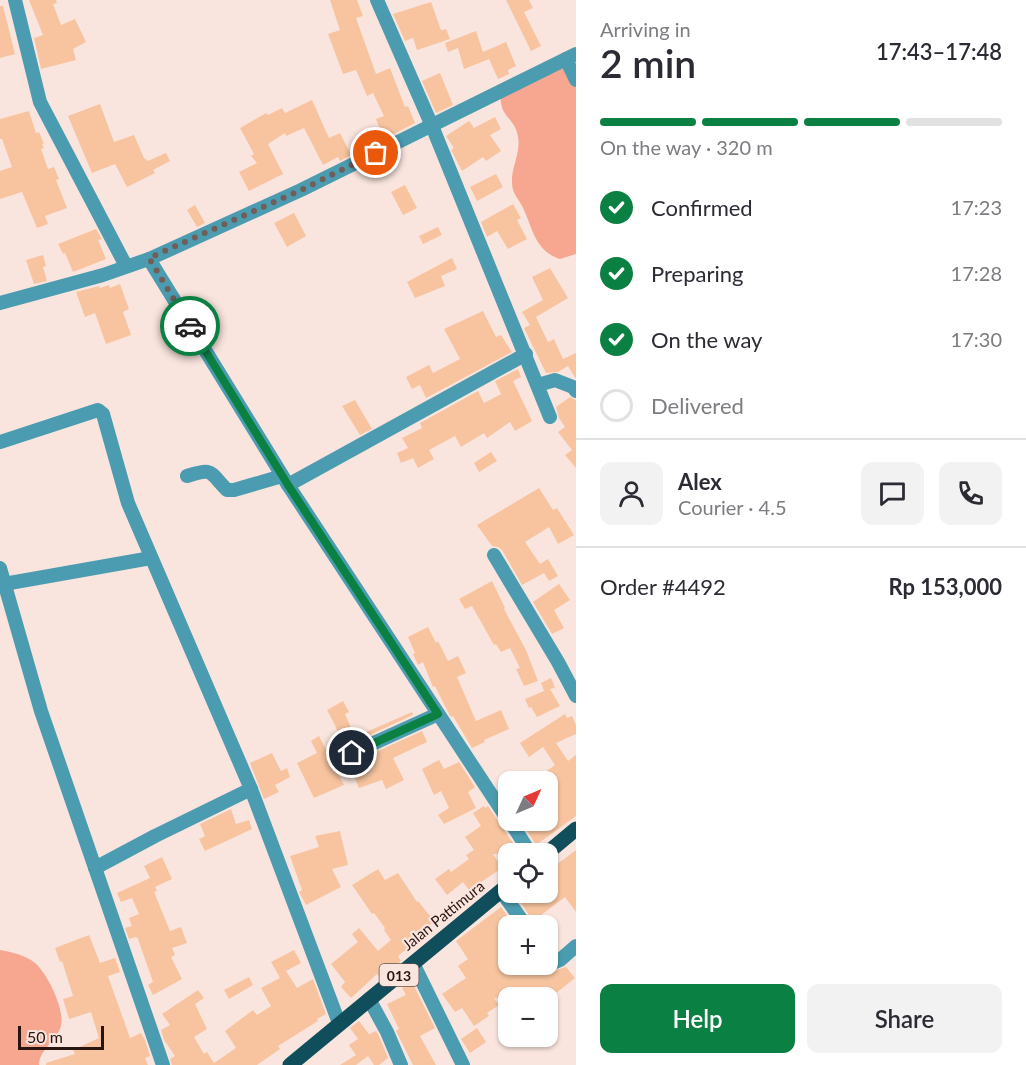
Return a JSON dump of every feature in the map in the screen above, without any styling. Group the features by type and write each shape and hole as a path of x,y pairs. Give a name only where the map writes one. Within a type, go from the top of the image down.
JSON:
{"main road":[{"path":"558,844 576,829"},
{"name":"Jalan Pattimura","path":"290,1065 498,894"}],"street":[{"path":"15,0 40,102 126,266"},
{"path":"377,0 432,126 550,417"},
{"path":"0,303 103,274 149,258 301,190 571,57 576,80"},
{"path":"149,258 285,481 498,804"},
{"path":"187,476 203,470 209,471 227,490 285,481 526,354"},
{"path":"538,385 555,380 573,387 576,391"},
{"path":"0,442 72,417 98,410 101,412 128,503 251,789 339,1023"},
{"path":"494,555 576,696"},
{"path":"4,591 152,558"},
{"path":"0,568 4,591 41,711 163,1065"},
{"path":"352,753 438,714"},
{"path":"95,868 251,789"},
{"path":"558,961 576,946"},
{"path":"413,963 464,1065"},
{"path":"369,999 401,1065"}],"shaded area":[{"path":"562,61 576,73 576,254 560,259 545,251 540,245 513,190 512,177 519,143 514,125 502,107 501,91"},
{"path":"0,950 23,956 35,963 50,983 58,1001 62,1019 61,1026 42,1054 39,1065 0,1065"}],"building":[{"path":"29,0 56,0 57,3 53,4 61,25 75,19 86,42 73,49 76,60 41,69 34,38 43,35"},
{"path":"330,0 357,0 363,16 356,18 376,74 390,68 405,107 408,106 415,123 384,139 376,119 384,116 373,93 367,96 356,70 343,74 328,34 340,30"},
{"path":"506,0 529,0 533,8 524,12 541,46 531,51"},
{"path":"431,2 441,30 446,29 450,39 417,50 413,38 405,41 393,14"},
{"path":"0,6 3,6 15,54 0,58"},
{"path":"476,31 483,52 506,42 516,66 508,70 509,74 498,79 489,59 464,69 458,48 448,52 445,43"},
{"path":"440,73 453,105 436,113 422,81"},
{"path":"312,100 329,138 340,133 351,155 340,161 338,157 323,165 304,128 286,136 285,133 268,144 283,174 249,191 239,172 257,163 251,156 254,154 240,128 266,113 268,115 282,108 285,113"},
{"path":"100,104 114,142 134,135 144,158 148,161 166,153 170,161 153,170 155,173 127,187 115,164 92,173 68,116"},
{"path":"29,111 36,133 39,132 44,144 42,144 44,148 41,149 48,169 54,167 59,179 56,180 67,208 45,216 48,224 37,228 22,192 0,199 0,171 12,167 2,139 0,139 0,119"},
{"path":"495,117 501,129 490,135 501,151 486,161 483,157 462,171 451,150 454,148 446,136 469,121 474,128"},
{"path":"496,174 503,187 477,201 470,187"},
{"path":"405,185 417,208 403,215 391,192"},
{"path":"513,204 521,218 517,220 527,239 508,249 497,231 487,237 481,222"},
{"path":"195,205 205,223 197,227 187,210"},
{"path":"294,213 306,236 287,247 274,223"},
{"path":"438,227 442,235 423,244 419,236"},
{"path":"96,229 102,239 98,240 106,259 73,272 65,253 63,254 58,244"},
{"path":"43,255 46,266 43,267 47,281 34,284 26,260"},
{"path":"452,258 457,269 441,276 445,286 415,298 407,282"},
{"path":"550,268 568,298 536,317 548,342 554,339 563,359 576,353 576,379 568,366 558,372 546,373 524,328 530,325 522,312 543,300 532,277"},
{"path":"120,284 129,309 123,312 131,335 106,344 95,313 85,317 76,292 99,286 100,288 109,285 110,288"},
{"path":"483,311 496,337 501,335 512,352 426,398 420,385 412,389 406,377 429,365 433,373 460,359 444,329"},
{"path":"518,369 521,377 513,381 532,421 515,431 510,422 487,438 484,433 461,447 455,436 429,450 434,459 418,468 413,458 401,463 397,453 408,448 402,438 422,428 420,423 478,391 484,403 501,394 495,381"},
{"path":"570,397 576,400 576,468 565,455 572,450 558,432 565,427 556,407"},
{"path":"355,400 372,429 360,435 342,406"},
{"path":"491,452 497,461 479,472 474,463"},
{"path":"539,488 553,510 557,508 574,535 558,544 549,527 525,542 540,564 548,559 558,576 549,581 544,573 522,585 502,550 492,546 477,525"},
{"path":"492,581 526,650 538,681 524,686 516,669 520,668 510,648 501,652 496,644 494,645 472,606 465,609 459,599"},
{"path":"559,584 570,600 554,610 564,628 552,634 533,602"},
{"path":"428,627 448,661 458,656 466,673 457,677 476,721 501,710 509,729 472,748 453,716 449,714 435,686 433,687 423,662 418,665 413,654 415,653 408,637"},
{"path":"551,678 555,688 550,689 560,706 537,717 525,699 544,691 541,683"},
{"path":"343,701 349,712 345,714 355,737 412,712 413,715 348,745 344,750 327,710"},
{"path":"565,714 567,718 572,716 576,725 576,734 556,743 568,761 576,755 576,816 558,829 558,771 547,771 555,765 543,747 529,757 520,743"},
{"path":"422,731 427,742 393,758 404,780 386,789 382,780 359,788 348,761 356,761"},
{"path":"319,736 344,785 314,798 297,763 317,753 311,741"},
{"path":"272,753 281,771 287,768 290,777 275,785 279,792 264,799 250,763"},
{"path":"439,760 444,769 459,762 475,787 468,792 476,808 444,824 438,815 449,808 441,791 434,795 422,769"},
{"path":"488,806 498,821 498,831 505,831 513,843 498,843 498,854 493,854 498,862 498,871 469,890 463,882 447,895 435,879 449,869 451,872 469,859 466,855 474,850 465,837 481,826 473,813"},
{"path":"231,809 236,824 249,820 252,829 205,851 199,839 205,836 200,824"},
{"path":"340,831 348,865 332,869 341,887 306,905 299,892 302,890 290,856 319,847 315,836"},
{"path":"527,831 555,831 539,843 535,843"},
{"path":"576,850 576,912 565,897 558,902 558,864"},
{"path":"162,857 172,879 155,887 157,891 154,892 170,931 181,927 187,943 172,948 175,955 171,957 182,979 153,995 148,985 153,982 138,939 136,937 129,939 125,928 132,926 129,918 139,914 132,898 121,902 117,893 150,878 144,866"},
{"path":"378,869 385,880 398,873 417,902 434,921 424,930 426,933 398,956 401,961 380,978 377,974 351,998 341,987 345,982 331,964 358,942 352,934 359,928 378,951 391,940 385,928 352,885"},
{"path":"521,903 557,903 541,915 529,915"},
{"path":"501,907 507,915 498,915 498,975 558,975 558,970 566,967 575,978 558,992 558,987 498,987 498,998 494,998 498,1006 487,1013 489,1016 474,1026 462,1008 455,1012 442,994 466,978 458,966 468,959 456,941"},
{"path":"89,935 100,963 115,958 120,972 108,976 130,1038 141,1033 145,1040 150,1056 145,1058 148,1065 46,1065 46,1063 75,1054 73,1050 99,1038 91,1012 69,1019 63,999 73,996 62,961 60,962 55,948"},
{"path":"294,950 301,963 286,971 297,988 313,979 326,1014 278,1046 280,1049 257,1065 172,1065 170,1059 175,1056 164,1040 161,1030 170,1025 162,1014 198,990 204,998 195,1004 207,1029 194,1037 204,1054 207,1052 214,1063 236,1048 225,1031 253,1010 257,1015 271,1006 261,988 280,978 271,962"},
{"path":"249,977 253,985 229,999 224,990"},
{"path":"412,982 435,1028 420,1036 436,1065 413,1065 396,1031 399,1029 387,1004 406,995 402,988"},
{"path":"359,1021 369,1034 376,1031 379,1036 388,1058 379,1065 374,1065 368,1056 356,1065 340,1065 356,1055 349,1045 358,1039 350,1028"},
{"path":"477,1028 486,1042 470,1053 461,1039"}],"way so far":[{"path":"190,326 149,258 301,190 376,153"}],"route":[{"path":"190,326 288,485 438,714 352,753"}]}
